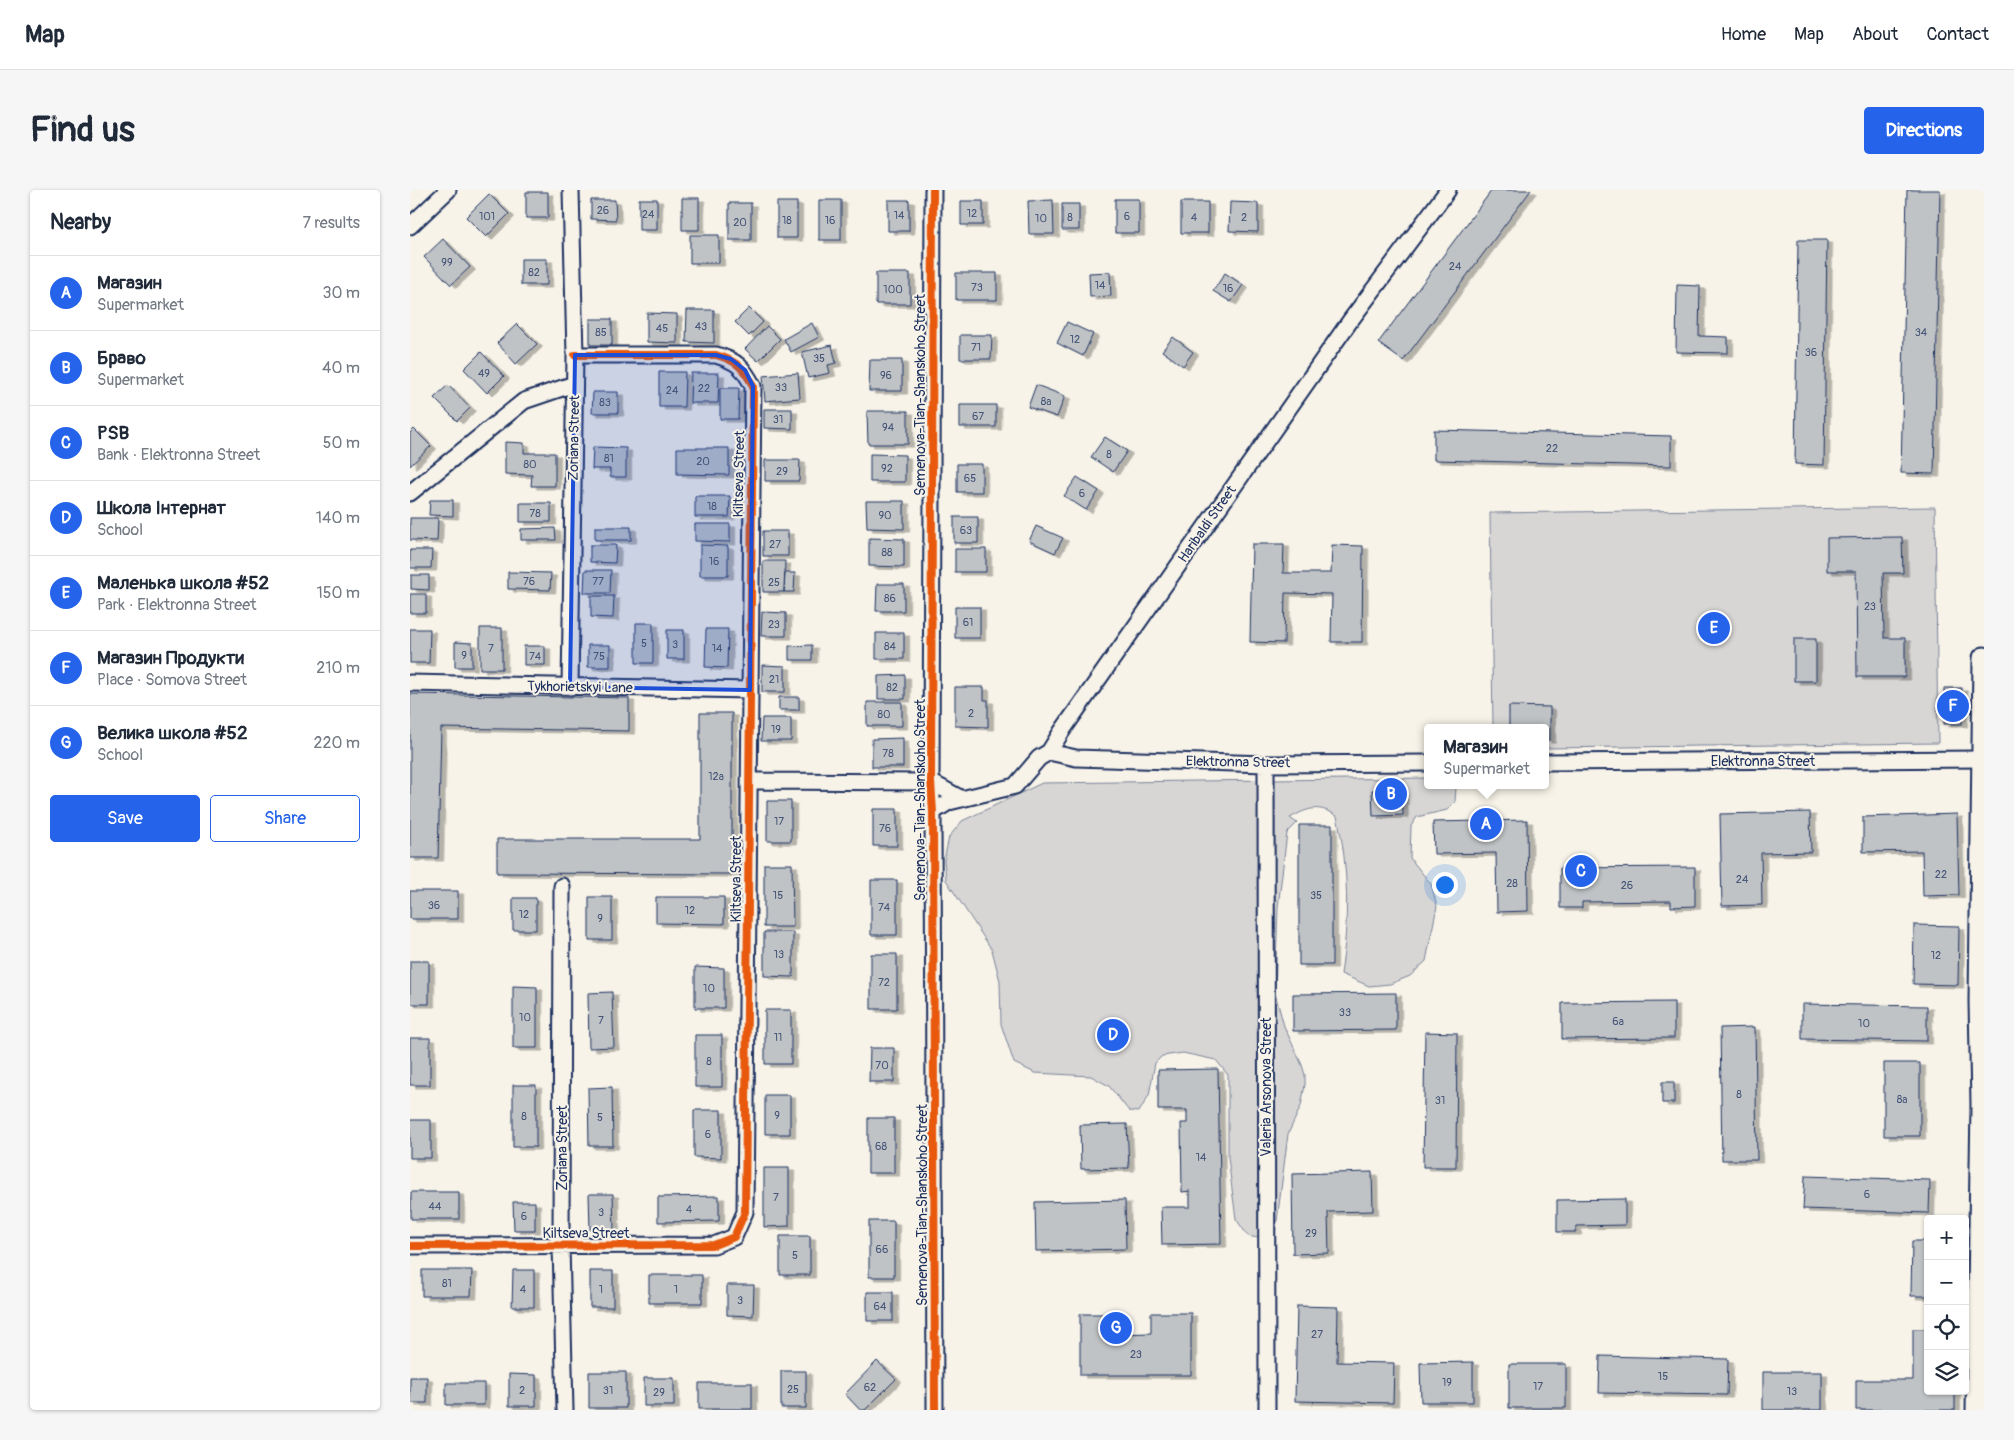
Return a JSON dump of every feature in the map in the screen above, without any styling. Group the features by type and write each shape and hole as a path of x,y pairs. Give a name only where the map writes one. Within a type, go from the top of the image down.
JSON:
{"main road":[{"path":"1976,1410 1983,1105 1980,1001 1984,658"}],"street":[{"path":"410,226 448,190"},
{"name":"Zoriana Street","path":"570,687 575,355 572,190"},
{"name":"Semenova-Tian-Shanskoho Street","path":"933,190 931,782 933,812 935,1410"},
{"name":"Haribaldi Street","path":"933,812 949,802 1015,786 1039,758 1049,752 1350,321 1448,190"},
{"name":"Kiltseva Street","path":"410,1246 714,1245 734,1237 745,1212 753,386 745,370 732,360 716,355 575,355"},
{"path":"410,494 524,401 574,384"},
{"name":"Tykhorietskyi Lane","path":"410,683 750,690"},
{"name":"Elektronna Street","path":"1049,752 1076,758 1266,764 1424,763"},
{"name":"Elektronna Street","path":"1549,762 1982,759"},
{"name":"Valeria Arsonova Street","path":"1266,764 1267,1410"},
{"path":"749,781 931,782 962,799"},
{"name":"Zoriana Street","path":"562,886 561,1245 565,1410"}],"highlighted area":[{"path":"575,355 716,355 731,359 745,370 753,386 750,690 570,687"}],"shaded area":[{"path":"1935,507 1938,743 1549,748 1549,724 1493,724 1490,513"},
{"path":"1424,778 1424,789 1456,789 1455,802 1447,810 1417,817 1411,826 1410,858 1431,884 1437,906 1426,961 1410,976 1390,984 1369,986 1341,974 1347,895 1344,855 1337,816 1324,810 1313,809 1290,818 1297,823 1287,833 1278,907 1275,993 1284,1026 1302,1065 1305,1085 1301,1106 1288,1134 1276,1229 1270,1235 1260,1238 1248,1236 1236,1219 1228,1157 1228,1075 1216,1060 1183,1053 1162,1056 1155,1063 1149,1095 1139,1112 1129,1111 1109,1086 1091,1076 1035,1073 1014,1063 1001,1024 1000,981 992,950 946,880 944,860 949,837 962,821 1042,783"}],"building":[{"path":"1492,190 1531,190 1403,361 1378,343"},
{"path":"1907,190 1940,190 1934,474 1901,473"},
{"path":"526,192 548,192 548,218 526,218"},
{"path":"489,194 509,214 486,237 466,217"},
{"path":"682,198 699,198 699,230 682,230"},
{"path":"639,199 657,199 657,230 639,230"},
{"path":"1115,199 1139,199 1139,233 1115,233"},
{"path":"591,200 615,200 616,220 591,219"},
{"path":"819,200 841,200 841,240 819,240"},
{"path":"888,200 909,200 909,231 888,231"},
{"path":"1053,200 1054,234 1029,234 1028,201"},
{"path":"961,201 983,201 983,225 961,225"},
{"path":"777,202 797,202 797,238 777,238"},
{"path":"1181,202 1208,202 1208,233 1181,233"},
{"path":"1230,202 1258,203 1258,232 1229,231"},
{"path":"729,203 751,203 751,240 729,240"},
{"path":"1062,204 1079,204 1079,230 1062,230"},
{"path":"690,235 719,235 719,263 690,263"},
{"path":"443,239 470,267 451,285 424,257"},
{"path":"1798,240 1827,240 1824,465 1795,464"},
{"path":"521,259 547,259 547,285 521,285"},
{"path":"1110,272 1111,296 1090,297 1089,273"},
{"path":"876,273 910,273 910,304 876,304"},
{"path":"956,273 997,273 997,300 956,300"},
{"path":"1225,273 1243,285 1231,302 1213,291"},
{"path":"1677,285 1700,286 1699,336 1728,337 1728,353 1676,352"},
{"path":"749,308 763,322 749,336 735,322"},
{"path":"687,310 714,310 714,343 686,342"},
{"path":"647,313 677,314 677,343 647,342"},
{"path":"590,319 612,319 612,345 590,345"},
{"path":"1067,322 1093,334 1083,356 1057,343"},
{"path":"812,323 819,337 791,352 784,339"},
{"path":"517,324 537,344 516,364 497,343"},
{"path":"767,326 780,339 758,361 745,349"},
{"path":"960,335 992,335 991,359 960,359"},
{"path":"1173,337 1193,352 1183,366 1162,351"},
{"path":"832,345 836,363 828,365 830,373 808,378 802,352"},
{"path":"481,352 504,376 487,393 464,369"},
{"path":"870,360 902,360 902,391 869,391"},
{"path":"659,372 685,372 684,407 659,407"},
{"path":"691,373 719,373 718,403 690,403"},
{"path":"798,373 800,398 765,401 763,376"},
{"path":"448,385 470,408 457,421 434,398"},
{"path":"1036,385 1065,396 1057,417 1028,407"},
{"path":"720,388 739,388 738,419 720,419"},
{"path":"593,392 618,392 618,413 592,413"},
{"path":"960,405 996,405 996,427 960,427"},
{"path":"764,409 792,409 792,429 764,428"},
{"path":"867,411 908,411 908,444 868,444"},
{"path":"414,429 431,446 410,466 410,433"},
{"path":"1434,430 1671,436 1671,466 1434,460"},
{"path":"1105,437 1127,451 1113,472 1091,457"},
{"path":"505,442 524,443 524,453 555,453 555,486 531,486 532,475 505,474"},
{"path":"593,447 626,448 626,477 610,477 610,469 592,469"},
{"path":"677,448 729,448 729,475 677,474"},
{"path":"870,454 905,455 905,482 870,482"},
{"path":"765,460 800,460 799,481 765,481"},
{"path":"957,464 982,464 982,492 957,492"},
{"path":"1077,477 1099,491 1086,510 1064,496"},
{"path":"695,496 730,496 729,517 695,517"},
{"path":"430,500 453,500 453,516 429,515"},
{"path":"866,501 904,501 904,529 867,528"},
{"path":"520,503 551,503 551,522 520,522"},
{"path":"954,517 978,517 978,543 954,543"},
{"path":"410,518 438,518 437,541 410,540"},
{"path":"695,524 730,524 730,542 695,541"},
{"path":"1036,526 1063,538 1055,553 1029,541"},
{"path":"595,527 631,527 631,540 595,540"},
{"path":"555,528 556,540 521,540 521,529"},
{"path":"763,531 788,531 788,556 763,556"},
{"path":"1902,537 1903,573 1883,573 1884,638 1905,638 1905,677 1857,677 1856,571 1827,571 1827,538"},
{"path":"869,538 904,539 904,567 869,566"},
{"path":"1252,544 1284,544 1283,573 1331,573 1332,545 1363,546 1362,642 1331,642 1332,594 1285,593 1284,643 1250,642"},
{"path":"590,545 616,545 615,563 590,562"},
{"path":"700,545 728,546 728,576 700,576"},
{"path":"955,549 986,549 986,572 955,572"},
{"path":"410,550 432,550 431,568 410,568"},
{"path":"763,561 785,561 784,592 763,592"},
{"path":"585,570 611,570 610,593 584,593"},
{"path":"508,572 551,573 550,590 508,589"},
{"path":"785,573 795,573 794,592 784,592"},
{"path":"411,575 429,575 429,590 411,589"},
{"path":"877,584 904,584 904,611 876,611"},
{"path":"410,594 426,594 426,613 410,613"},
{"path":"591,596 614,596 613,618 591,617"},
{"path":"955,607 980,607 980,638 955,638"},
{"path":"762,612 786,613 786,636 761,636"},
{"path":"636,623 653,623 653,663 636,663"},
{"path":"480,628 502,628 502,669 480,669"},
{"path":"410,629 430,629 429,663 410,663"},
{"path":"706,629 728,629 727,668 705,667"},
{"path":"667,630 684,630 684,659 667,659"},
{"path":"876,633 904,633 904,659 876,659"},
{"path":"1794,639 1816,639 1816,681 1794,681"},
{"path":"455,642 472,643 472,667 455,667"},
{"path":"588,645 610,645 610,667 588,667"},
{"path":"812,645 812,660 789,660 789,646"},
{"path":"524,646 545,646 545,665 524,665"},
{"path":"762,665 785,666 785,692 762,692"},
{"path":"905,675 905,699 878,699 878,676"},
{"path":"955,687 984,687 984,700 988,700 988,727 955,726"},
{"path":"1944,688 1962,688 1962,724 1944,724"},
{"path":"410,694 629,698 629,731 441,728 438,858 410,858"},
{"path":"779,697 799,697 799,710 779,710"},
{"path":"867,702 902,702 902,726 867,726"},
{"path":"1509,706 1550,707 1550,740 1549,724 1509,724"},
{"path":"700,713 732,713 732,874 497,873 497,839 700,839"},
{"path":"762,718 791,718 791,741 761,741"},
{"path":"903,738 903,767 872,767 872,739"},
{"path":"1402,789 1403,815 1373,816 1372,790"},
{"path":"767,801 791,801 791,841 767,841"},
{"path":"873,809 897,809 897,846 873,846"},
{"path":"1810,812 1811,852 1761,853 1762,905 1722,906 1720,814"},
{"path":"1957,814 1959,895 1923,896 1922,851 1863,852 1863,817"},
{"path":"1527,820 1528,911 1497,912 1496,853 1434,854 1433,822"},
{"path":"1299,825 1332,825 1332,965 1299,965"},
{"path":"764,864 792,864 793,927 764,927"},
{"path":"1695,867 1695,906 1671,907 1671,901 1582,902 1582,908 1560,908 1560,868"},
{"path":"871,880 897,880 897,935 871,935"},
{"path":"410,891 458,891 458,919 410,919"},
{"path":"589,897 612,897 612,940 589,940"},
{"path":"656,897 724,897 724,924 656,923"},
{"path":"513,898 536,898 536,930 513,930"},
{"path":"1914,925 1959,926 1958,985 1913,984"},
{"path":"764,932 793,932 793,977 764,976"},
{"path":"871,954 897,954 897,1009 871,1009"},
{"path":"410,961 429,961 429,1004 410,1004"},
{"path":"695,967 724,968 724,1008 695,1008"},
{"path":"513,986 537,987 537,1048 513,1048"},
{"path":"612,992 614,1047 589,1048 588,993"},
{"path":"1396,993 1396,1030 1293,1031 1293,994"},
{"path":"1674,1002 1674,1038 1562,1039 1562,1003"},
{"path":"1802,1004 1927,1006 1927,1041 1802,1039"},
{"path":"765,1010 791,1010 791,1064 765,1064"},
{"path":"1755,1027 1757,1160 1722,1160 1720,1028"},
{"path":"1425,1032 1457,1033 1456,1167 1423,1167"},
{"path":"695,1035 722,1035 722,1087 695,1087"},
{"path":"410,1038 430,1038 430,1085 410,1085"},
{"path":"870,1048 894,1048 894,1082 869,1082"},
{"path":"1884,1063 1920,1063 1920,1136 1884,1136"},
{"path":"1218,1069 1221,1244 1162,1245 1161,1207 1190,1207 1190,1191 1182,1192 1181,1123 1187,1123 1187,1110 1158,1110 1158,1070"},
{"path":"1662,1082 1674,1082 1674,1103 1662,1103"},
{"path":"513,1085 536,1085 536,1147 513,1147"},
{"path":"612,1087 613,1146 589,1146 588,1088"},
{"path":"765,1095 790,1095 790,1134 765,1134"},
{"path":"694,1110 721,1110 721,1158 694,1157"},
{"path":"868,1118 894,1118 894,1173 868,1173"},
{"path":"410,1120 431,1120 431,1158 410,1158"},
{"path":"1127,1124 1129,1168 1081,1169 1080,1125"},
{"path":"764,1168 789,1168 789,1226 764,1227"},
{"path":"1372,1172 1373,1211 1328,1212 1329,1253 1293,1254 1292,1174"},
{"path":"1805,1176 1930,1180 1929,1213 1803,1209"},
{"path":"411,1192 459,1192 459,1219 411,1219"},
{"path":"589,1194 613,1194 614,1230 590,1230"},
{"path":"719,1196 719,1221 658,1222 658,1197"},
{"path":"1625,1199 1625,1225 1576,1226 1576,1232 1557,1232 1557,1200"},
{"path":"1125,1200 1126,1249 1036,1251 1035,1202"},
{"path":"513,1202 535,1202 535,1230 514,1230"},
{"path":"869,1221 894,1221 894,1277 869,1277"},
{"path":"780,1236 810,1236 810,1275 780,1275"},
{"path":"1912,1241 1924,1241 1924,1296 1911,1296"},
{"path":"422,1270 472,1270 471,1296 422,1296"},
{"path":"513,1270 534,1270 534,1307 512,1307"},
{"path":"590,1271 613,1271 613,1307 590,1307"},
{"path":"649,1275 702,1275 702,1303 649,1303"},
{"path":"727,1285 754,1285 753,1316 727,1315"},
{"path":"867,1292 893,1292 893,1321 867,1321"},
{"path":"1297,1306 1338,1307 1337,1362 1394,1363 1393,1403 1295,1401"},
{"path":"1151,1313 1191,1313 1191,1375 1080,1375 1080,1314 1119,1314 1118,1334 1151,1333"},
{"path":"1913,1329 1924,1329 1924,1395 1955,1395 1955,1410 1856,1410 1856,1380 1913,1380"},
{"path":"1600,1356 1728,1359 1727,1395 1599,1393"},
{"path":"877,1361 896,1379 865,1410 860,1410 845,1394"},
{"path":"1473,1362 1473,1402 1421,1402 1420,1363"},
{"path":"1509,1364 1566,1364 1566,1408 1509,1408"},
{"path":"781,1371 806,1371 806,1408 781,1408"},
{"path":"589,1372 626,1372 626,1408 589,1408"},
{"path":"1763,1372 1822,1372 1822,1410 1763,1410"},
{"path":"509,1374 536,1375 536,1406 509,1406"},
{"path":"410,1377 427,1377 427,1403 410,1403"},
{"path":"644,1378 674,1378 674,1406 644,1406"},
{"path":"446,1383 484,1383 484,1405 446,1405"},
{"path":"699,1383 752,1383 752,1409 699,1409"}],"cycle path":[{"path":"933,190 931,782 933,812 935,1410"},
{"path":"410,1246 714,1245 734,1237 745,1212 753,386 739,366 716,355 575,355"}],"place":[{"name":"Маленька школа #52","path":"1714,628"},
{"name":"Магазин Продукти","path":"1953,706"},
{"name":"Браво","path":"1391,794"},
{"name":"Магазин","path":"1486,824"},
{"name":"PSB","path":"1581,871"},
{"name":"Школа Інтернат","path":"1113,1035"},
{"name":"Велика школа #52","path":"1116,1328"}]}
